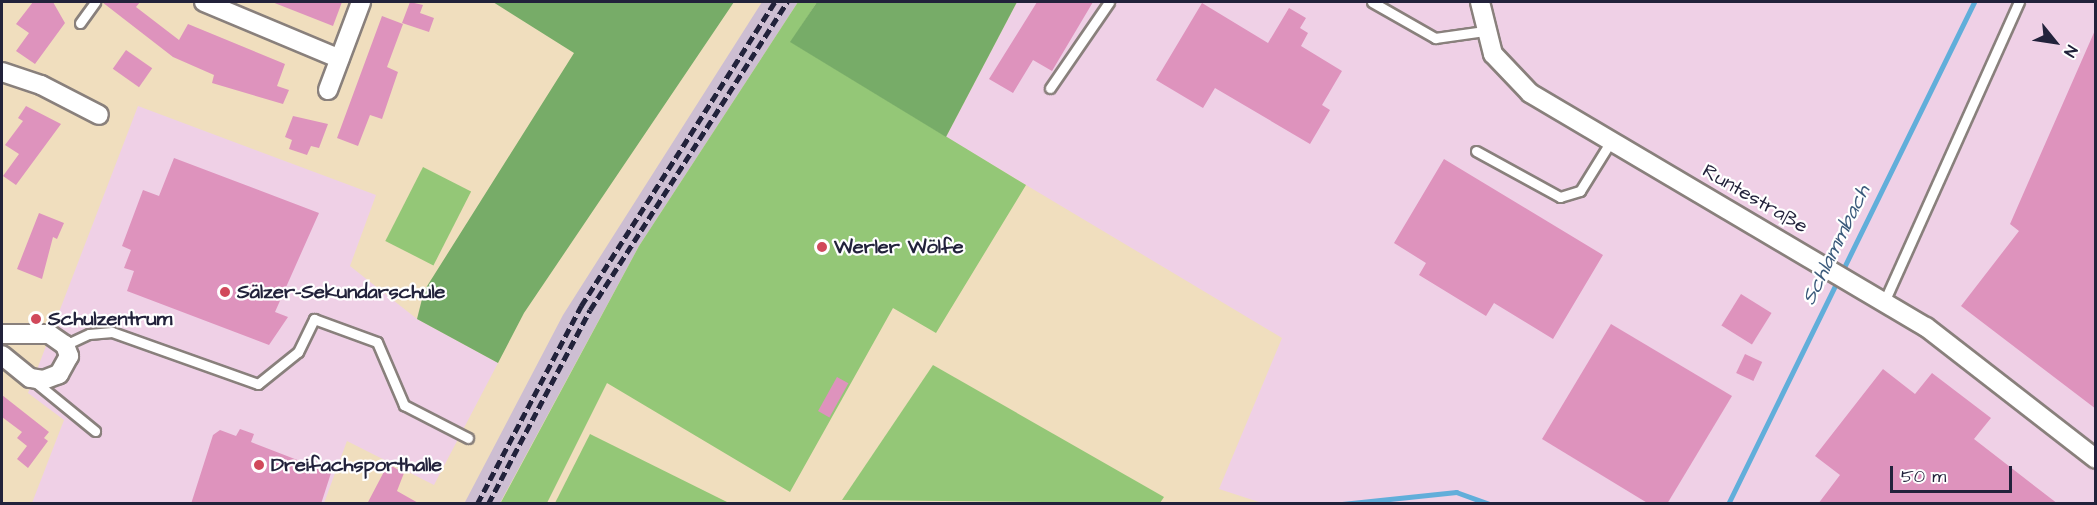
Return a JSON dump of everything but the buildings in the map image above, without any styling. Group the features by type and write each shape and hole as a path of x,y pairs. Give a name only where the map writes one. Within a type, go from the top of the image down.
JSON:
{"street":[{"path":"204,2 340,59"},
{"path":"328,90 361,2"},
{"name":"Runtestraße","path":"1480,2 1485,31 1493,54 1530,93 1926,327 2096,459"},
{"path":"2,72 41,85 99,115"},
{"path":"2,334 41,331 64,345 69,356 59,374 30,378 2,355"}],"lane":[{"path":"80,23 95,2"},
{"path":"1050,88 1109,2"},
{"path":"1372,2 1435,38 1485,31"},
{"path":"1884,302 2019,2"},
{"path":"1476,151 1560,197 1585,185 1611,141"},
{"path":"64,345 89,334 112,332 258,384 298,352 314,319 377,342 404,405 468,438"},
{"path":"30,378 95,431"}],"shaded area":[{"path":"762,2 798,2 639,246 500,503 464,504 563,315"},
{"path":"1017,2 2095,2 2095,503 1265,504 1219,489 1282,338 946,137"},
{"name":"Sälzer-Sekundarschule","path":"138,106 376,195 350,266 417,319 498,363 434,485 347,441 324,503 32,503 64,420 28,393"}],"green space":[{"path":"493,2 734,2 524,313 498,363 417,319 424,291 574,53"},
{"name":"Werler Wölfe","path":"798,2 817,2 791,42 1026,185 936,333 893,308 790,492 607,383 547,503 500,504 639,246"},
{"path":"817,2 1017,2 946,137 790,42"},
{"path":"423,167 471,192 433,265 385,241"},
{"path":"933,365 1164,497 1160,503 842,500"},
{"path":"590,434 729,503 555,503"}],"waterway":[{"name":"Schlammbach","path":"1728,504 1974,2"},
{"path":"1342,504 1456,492 1489,504"}],"railway":[{"path":"477,504 581,306 775,2"},
{"path":"488,504 590,310 787,2"}],"place":[{"name":"Werler Wölfe","path":"822,247"},
{"name":"Sälzer-Sekundarschule","path":"225,292"},
{"name":"Schulzentrum","path":"36,319"},
{"name":"Dreifachsporthalle","path":"259,465"}]}
